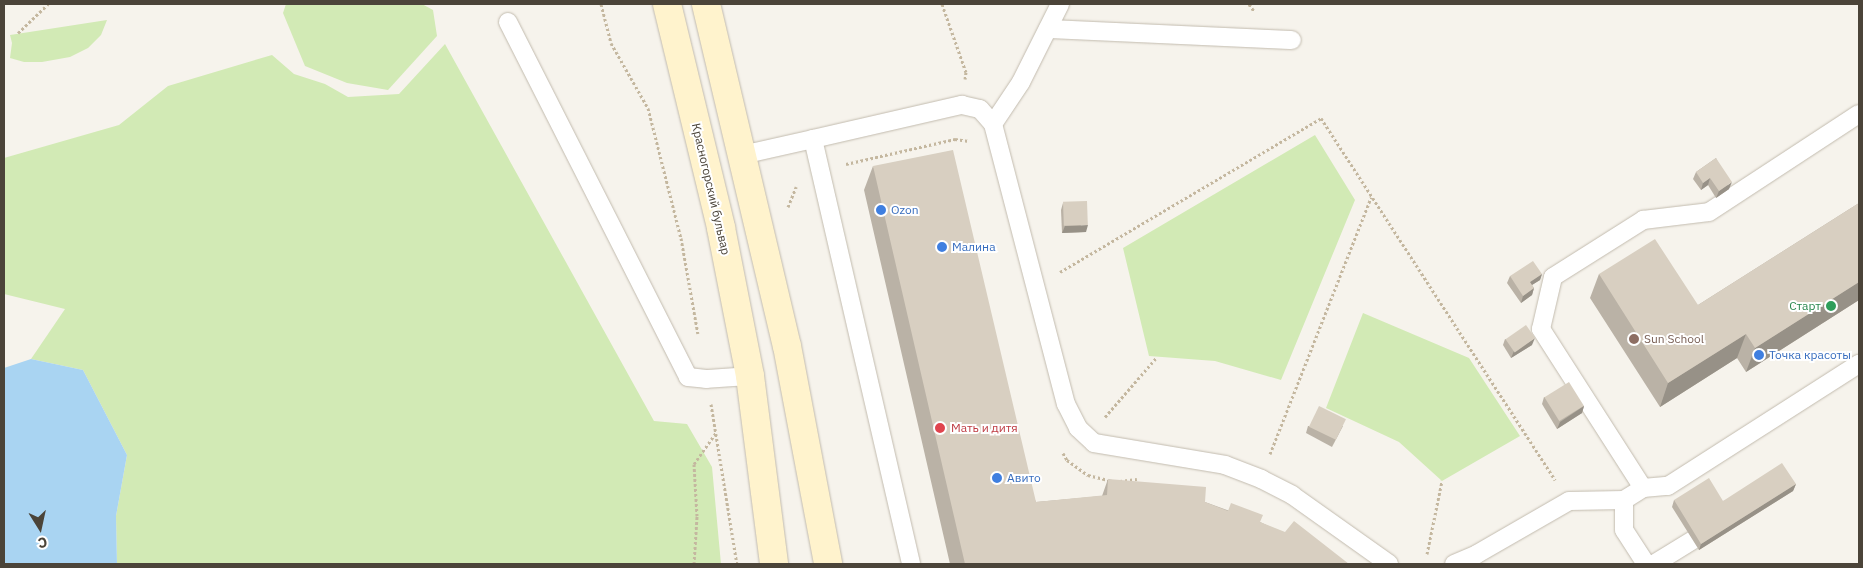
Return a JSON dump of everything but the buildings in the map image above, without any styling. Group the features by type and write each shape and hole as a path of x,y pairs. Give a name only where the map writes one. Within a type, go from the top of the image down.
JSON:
{"main road":[{"name":"Красногорский бульвар","path":"667,4 718,219 750,376 774,564"},
{"path":"706,4 787,346 828,564"}],"lane":[{"path":"993,124 1021,82 1060,4"},
{"path":"508,22 688,377 706,379 750,376"},
{"path":"1048,29 1292,40"},
{"path":"742,155 962,105 980,109 993,124 1066,404 1078,428 1094,443 1225,465 1261,479 1292,495 1390,564"},
{"path":"1643,488 1541,329 1553,277 1643,220 1709,212 1859,114"},
{"path":"813,139 912,564"},
{"path":"1454,564 1477,554 1569,501 1624,500 1643,488 1668,486 1859,364"},
{"path":"1624,500 1624,530 1646,564"},
{"path":"1654,564 1693,540"}],"path":[{"path":"18,33 48,4"},
{"path":"601,4 611,43 648,108 681,238 716,432 737,564"},
{"path":"942,4 966,72 962,105"},
{"path":"1035,286 1321,118 1569,501"},
{"path":"1261,479 1371,196"},
{"path":"1067,460 1157,357"},
{"path":"694,564 697,516 694,464 716,432"},
{"path":"1427,555 1442,481"}],"green space":[{"path":"286,4 422,4 433,10 437,36 388,90 347,83 305,66 283,13"},
{"path":"107,20 101,35 88,48 70,57 42,62 24,62 10,58 12,43 10,35"},
{"path":"445,44 654,421 687,424 712,467 721,564 117,564 116,516 127,455 83,370 31,359 65,309 4,294 4,158 119,125 168,86 272,55 294,74 325,84 348,97 399,94"},
{"path":"1315,135 1355,200 1281,380 1215,361 1149,356 1123,248"},
{"path":"1363,313 1469,358 1520,436 1442,481 1399,442 1326,408"}],"water":[{"path":"31,359 83,370 127,455 116,516 117,564 4,564 4,368"}],"place":[{"name":"Ozon","path":"881,210"},
{"name":"Малина","path":"942,247"},
{"name":"Старт","path":"1831,306"},
{"name":"Sun School","path":"1634,339"},
{"name":"Точка красоты","path":"1759,355"},
{"name":"Мать и дитя","path":"940,428"},
{"name":"Авито","path":"997,478"}]}
